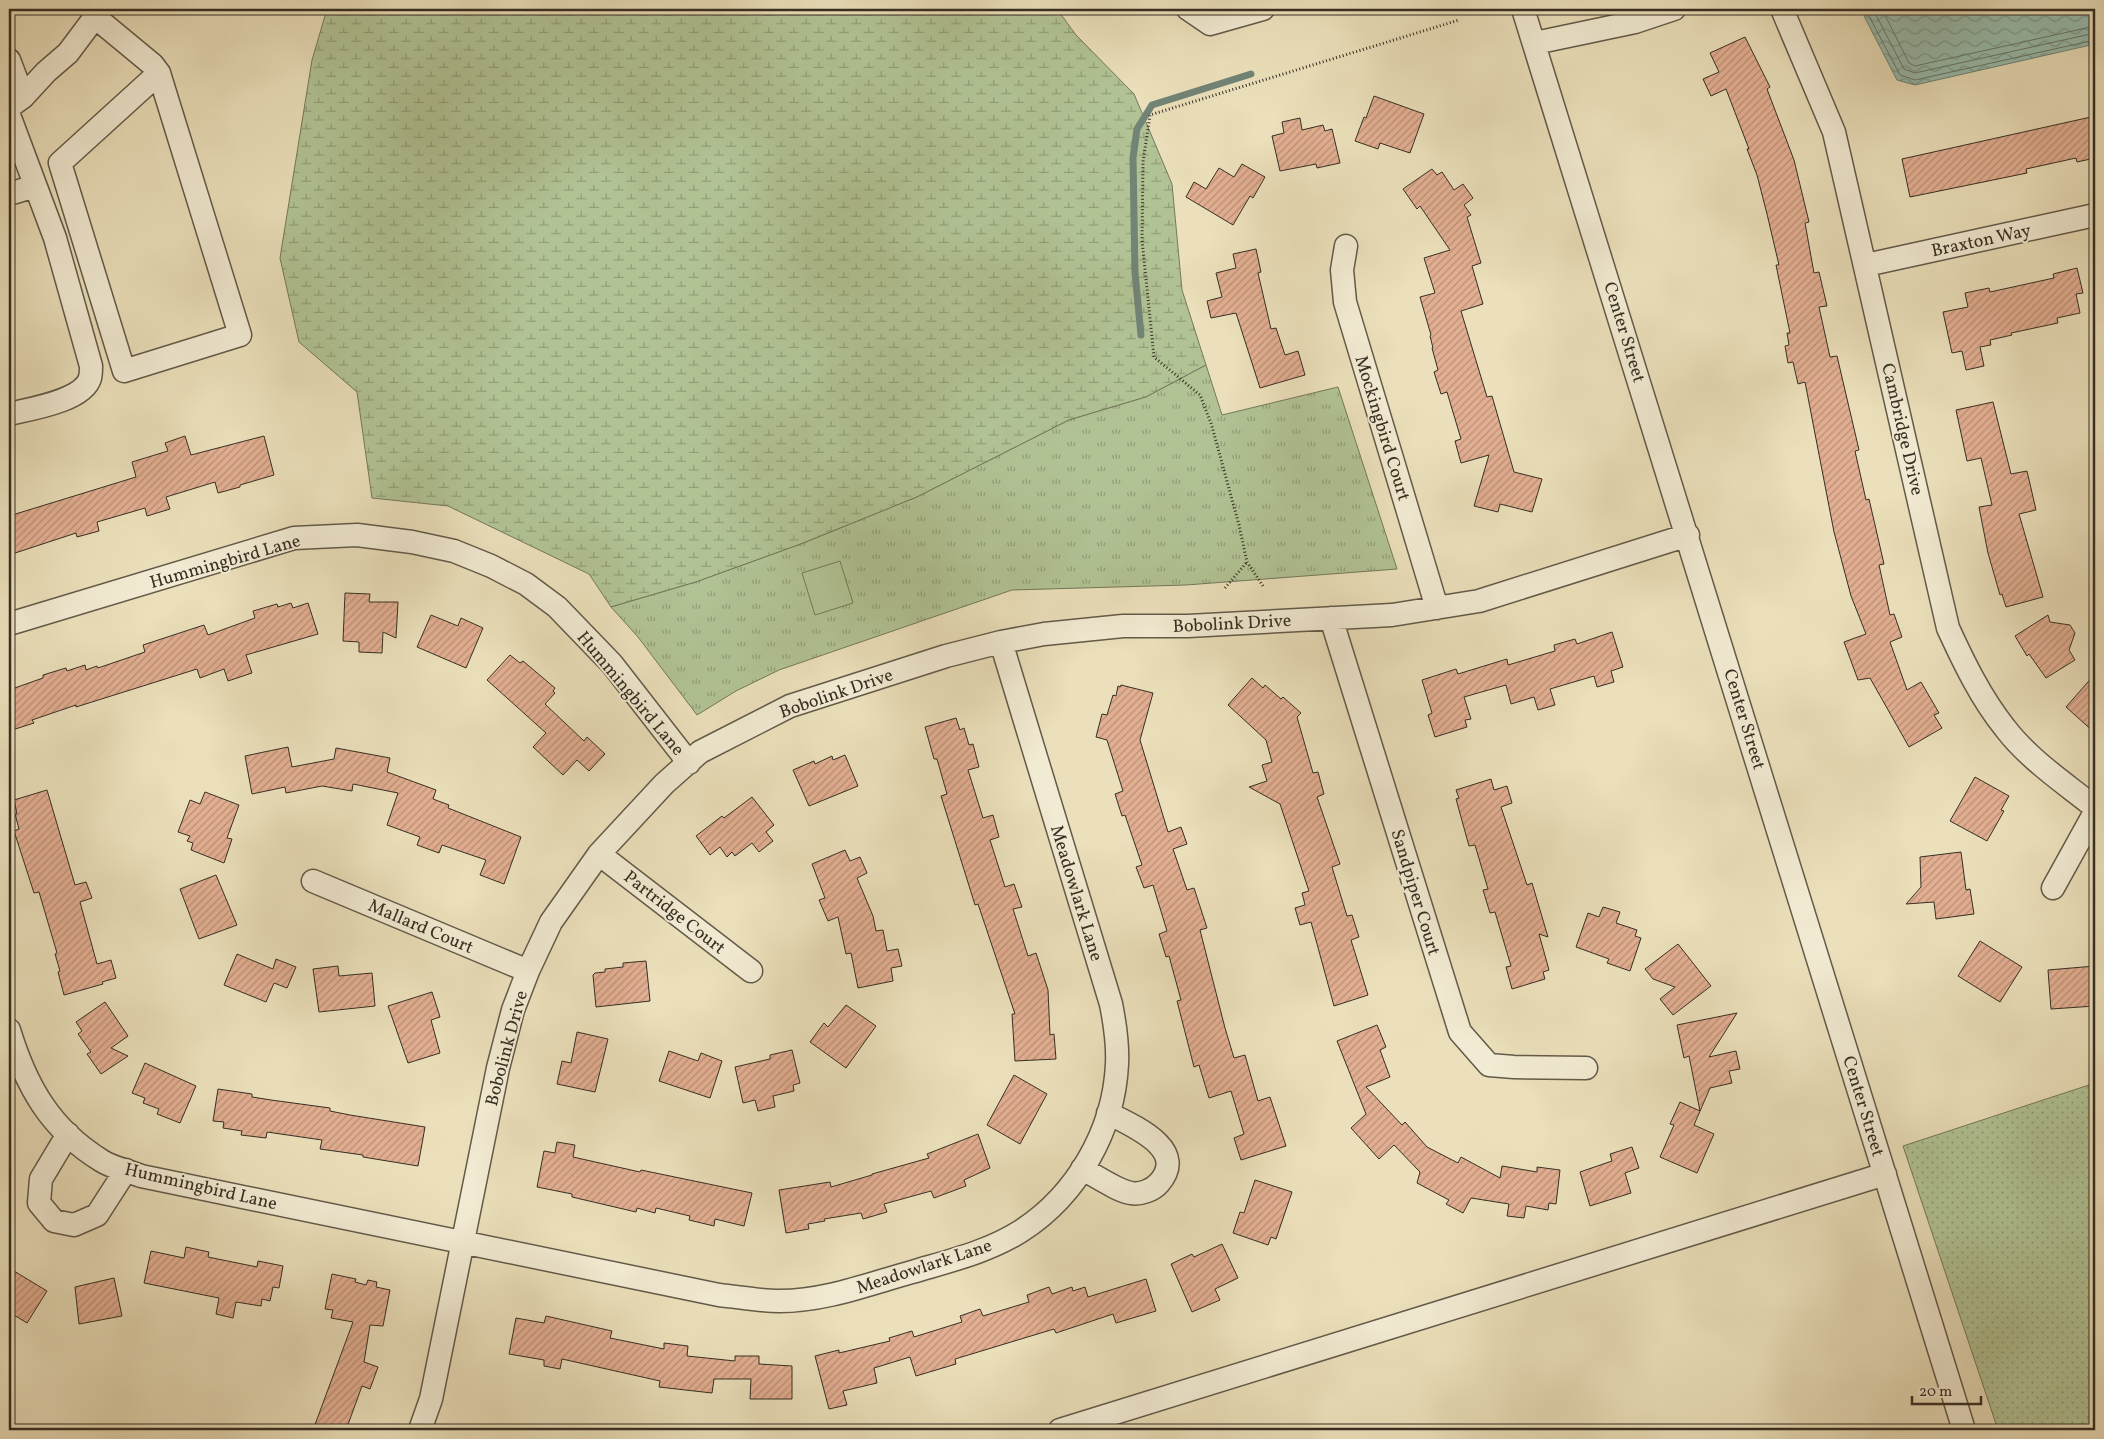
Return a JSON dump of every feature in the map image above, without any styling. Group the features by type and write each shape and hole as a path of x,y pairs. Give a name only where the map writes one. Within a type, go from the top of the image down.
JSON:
{"street":[{"path":"1188,9 1210,24 1263,9"},
{"name":"Center Street","path":"1523,9 1688,535 1964,1430"},
{"path":"1535,43 1635,22 1674,9"},
{"name":"Cambridge Drive","path":"1782,9 1834,132 1948,628 1969,672 2005,729 2043,766 2088,802 2095,805"},
{"path":"16,102 68,53 98,13 159,73 240,336 124,370 60,164 159,73"},
{"path":"9,60 16,102"},
{"path":"9,115 55,238 91,366 90,379 79,392 55,403 9,414"},
{"path":"9,194 35,186"},
{"name":"Braxton Way","path":"1866,265 2095,215"},
{"name":"Mockingbird Court","path":"1346,246 1342,270 1345,302 1437,608"},
{"name":"Hummingbird Lane","path":"9,624 294,538 358,535 412,542 454,551 491,566 526,584 557,607 612,664 688,763"},
{"name":"Bobolink Drive","path":"420,1430 431,1399 498,1068 513,1010 528,971 551,922 599,854 664,784 700,752 790,706 946,656 1001,642 1044,634 1123,626 1188,626 1392,615 1437,608 1479,600 1688,535"},
{"name":"Sandpiper Court","path":"1331,618 1460,1032 1489,1065 1586,1068"},
{"name":"Meadowlark Lane","path":"463,1243 719,1295 779,1301 813,1298 840,1293 985,1250 1020,1232 1043,1216 1077,1179 1101,1138 1112,1098 1117,1064 1116,1031 1110,1004 1001,642"},
{"path":"2053,888 2095,812"},
{"name":"Partridge Court","path":"599,854 751,971"},
{"name":"Mallard Court","path":"313,881 528,971"},
{"name":"Hummingbird Lane","path":"9,1030 20,1064 31,1087 49,1114 68,1134 103,1161 141,1176 463,1243"},
{"path":"1082,1169 1129,1193 1140,1194 1157,1186 1167,1173 1168,1159 1159,1145 1139,1130 1108,1113"},
{"path":"68,1134 41,1179 39,1203 54,1221 74,1225 97,1215 126,1170"},
{"path":"1060,1430 1885,1174"}],"path":[{"path":"1263,586 1247,562 1240,525 1211,423 1200,395 1154,357 1142,240 1143,162 1150,115 1459,20"},
{"path":"1225,588 1247,562"}],"green space":[{"path":"327,9 1057,9 1076,35 1134,94 1172,184 1182,290 1206,365 1146,397 1069,420 917,497 801,544 696,582 611,607 589,574 448,506 372,498 357,392 299,342 280,258 312,60"},
{"path":"1206,365 1222,415 1338,387 1397,569 1186,585 1012,590 779,670 736,691 697,715 638,637 611,607 696,582 801,544 917,497 1069,420 1146,397"},
{"path":"840,561 853,603 815,615 802,573"},
{"path":"2095,1083 2095,1430 1998,1430 1903,1146"}],"water":[{"path":"1865,9 2095,9 2095,44 1915,85 1897,80 1864,16"}],"building":[{"path":"1745,37 1770,87 1767,89 1794,160 1809,222 1805,223 1814,273 1819,272 1827,306 1819,307 1830,357 1837,356 1859,450 1855,451 1866,500 1869,499 1884,564 1879,565 1890,615 1894,614 1902,637 1890,642 1907,690 1921,682 1939,713 1934,715 1942,728 1909,747 1870,678 1858,680 1844,642 1866,634 1851,596 1834,532 1805,382 1798,384 1793,362 1788,363 1785,346 1789,345 1787,333 1790,333 1776,265 1779,265 1767,214 1757,175 1747,149 1749,149 1726,89 1711,96 1703,79 1719,72 1710,53"},
{"path":"1374,96 1424,114 1410,153 1380,143 1378,149 1355,141"},
{"path":"2091,117 2095,136 2095,158 2077,162 2076,158 2026,169 2027,173 1910,197 1902,159"},
{"path":"1300,118 1302,130 1323,125 1325,131 1332,129 1340,163 1317,168 1316,164 1280,171 1272,136 1284,133 1282,122"},
{"path":"1242,164 1265,177 1253,198 1250,196 1233,225 1186,197 1194,182 1206,189 1219,168 1234,177"},
{"path":"1432,169 1437,175 1442,172 1454,190 1463,184 1473,198 1464,205 1471,215 1467,217 1481,263 1472,266 1483,304 1461,311 1487,397 1492,396 1514,472 1542,479 1532,512 1500,504 1498,512 1474,506 1489,455 1461,463 1455,441 1461,439 1447,392 1441,394 1434,372 1438,370 1432,348 1431,335 1420,297 1435,293 1424,258 1450,250 1420,206 1417,209 1403,189"},
{"path":"1256,249 1261,272 1258,273 1271,329 1276,328 1285,355 1298,351 1305,375 1260,388 1236,313 1211,318 1207,301 1222,297 1216,273 1236,268 1233,254"},
{"path":"2077,268 2083,293 2076,294 2080,313 2057,318 2058,323 2011,333 2012,335 1990,340 1991,345 1980,347 1984,366 1966,370 1962,351 1952,353 1943,312 1968,307 1965,293 1989,288 1990,292 2054,278 2053,274"},
{"path":"1993,402 2011,474 2027,471 2036,510 2019,514 2043,597 2006,607 2002,594 2000,595 1988,553 1979,507 1992,505 1981,458 1967,461 1956,410"},
{"path":"185,436 191,455 264,436 274,475 218,493 215,482 166,497 170,509 147,516 145,508 97,522 99,531 77,537 76,533 9,555 9,516 136,477 132,462 168,451 165,443"},
{"path":"345,593 370,594 369,602 398,602 396,638 383,632 382,653 359,652 359,642 343,641"},
{"path":"291,603 293,608 308,603 318,634 246,655 252,673 228,681 224,669 200,678 197,669 76,707 76,705 32,720 34,723 9,731 9,690 43,678 43,675 66,668 67,671 85,665 86,670 97,666 98,668 145,652 143,645 204,625 208,635 255,618 253,611 277,604 278,607"},
{"path":"431,615 458,626 461,618 483,628 466,668 417,647"},
{"path":"2048,615 2050,622 2070,625 2075,633 2069,650 2075,660 2046,678 2029,654 2027,656 2015,636"},
{"path":"1612,632 1623,667 1611,671 1614,682 1597,687 1594,676 1550,689 1555,705 1538,710 1534,697 1511,704 1506,685 1464,697 1471,719 1465,720 1467,727 1435,737 1428,715 1432,713 1422,680 1456,669 1458,674 1507,659 1508,665 1555,651 1554,645 1575,639 1577,644"},
{"path":"510,655 520,663 523,661 555,688 553,691 555,693 545,704 584,741 587,737 605,754 589,771 577,760 563,775 533,747 546,733 487,680"},
{"path":"2095,674 2095,733 2066,707"},
{"path":"1252,678 1263,688 1265,685 1281,699 1283,697 1301,713 1297,717 1313,773 1318,772 1324,794 1317,797 1340,864 1332,867 1347,916 1352,915 1359,937 1351,940 1368,995 1334,1006 1311,922 1300,925 1295,908 1305,905 1302,893 1309,891 1280,804 1249,787 1267,781 1262,765 1272,762 1266,740 1228,705"},
{"path":"1121,685 1153,693 1140,740 1168,832 1181,827 1187,844 1173,849 1187,890 1194,888 1207,928 1200,930 1234,1058 1245,1055 1258,1101 1270,1097 1286,1146 1241,1160 1234,1138 1244,1134 1231,1091 1209,1098 1199,1065 1194,1067 1177,1001 1181,1000 1169,956 1166,957 1159,934 1167,931 1153,885 1144,888 1136,867 1142,865 1125,815 1122,816 1115,794 1123,791 1107,740 1096,737 1102,714 1107,715 1113,695 1116,696 1118,686 1120,687"},
{"path":"956,718 960,730 964,728 969,745 973,744 979,767 968,770 983,818 993,815 999,837 990,840 1005,887 1014,884 1022,907 1013,909 1028,956 1036,953 1048,990 1050,1035 1054,1034 1056,1059 1015,1061 1012,1014 1015,1014 978,904 975,905 941,796 947,794 925,727"},
{"path":"288,747 292,767 334,759 336,748 390,758 387,772 436,790 433,799 449,805 448,808 521,837 504,884 480,875 486,860 442,845 439,853 417,845 420,837 387,825 398,793 353,784 352,791 322,786 286,793 285,787 252,794 245,756"},
{"path":"845,755 858,786 809,806 793,770 814,761 815,764 832,756 833,760"},
{"path":"1975,777 2009,796 2001,810 2004,811 1987,841 1950,821"},
{"path":"1491,779 1494,790 1507,786 1512,803 1501,807 1527,885 1532,883 1548,937 1539,934 1549,970 1543,972 1545,979 1512,989 1506,967 1511,966 1495,912 1490,913 1483,890 1488,889 1475,845 1469,846 1456,799 1459,798 1456,790"},
{"path":"47,790 75,885 86,882 92,898 80,902 97,964 111,960 116,978 102,982 103,984 64,995 55,954 57,953 39,892 34,893 14,831 19,829 14,800"},
{"path":"205,792 239,805 227,838 232,839 224,863 191,850 193,843 187,841 190,836 178,832 190,800 200,804"},
{"path":"752,797 774,825 766,832 773,841 759,852 752,843 735,856 732,852 727,857 720,847 710,855 696,836 722,816 724,818"},
{"path":"845,850 850,861 860,857 867,873 857,878 873,916 876,931 883,930 887,951 898,949 902,966 891,968 893,981 858,988 851,953 846,954 838,917 828,921 819,900 825,898 812,864"},
{"path":"1961,852 1966,890 1970,889 1974,914 1936,919 1934,902 1906,904 1921,887 1920,857"},
{"path":"216,875 237,925 199,939 180,889"},
{"path":"1603,907 1620,912 1616,923 1637,930 1635,936 1641,938 1630,971 1607,963 1609,959 1576,947 1588,913 1599,917"},
{"path":"1980,941 2022,967 2000,1002 1958,976"},
{"path":"1678,944 1711,986 1673,1015 1660,999 1675,987 1653,979 1645,969"},
{"path":"237,954 273,969 276,959 296,967 287,988 274,983 266,1002 224,985"},
{"path":"646,961 650,1001 596,1007 593,975 595,973 605,972 605,969 623,967 623,963"},
{"path":"338,966 339,976 372,973 375,1006 319,1012 313,969"},
{"path":"2095,966 2095,1006 2051,1009 2048,970"},
{"path":"432,992 440,1017 431,1020 440,1053 408,1063 388,1006"},
{"path":"105,1002 128,1036 111,1048 128,1056 101,1074 87,1054 91,1052 78,1034 82,1031 76,1022"},
{"path":"846,1005 876,1026 846,1068 810,1042 824,1023 828,1027"},
{"path":"1737,1013 1709,1057 1736,1051 1740,1069 1729,1071 1732,1083 1710,1088 1694,1125 1714,1134 1697,1173 1660,1157 1674,1125 1670,1124 1680,1102 1700,1111 1689,1056 1684,1058 1677,1025"},
{"path":"1377,1025 1386,1047 1380,1050 1390,1077 1366,1087 1402,1125 1405,1122 1427,1147 1458,1163 1461,1157 1500,1178 1502,1166 1537,1172 1537,1167 1560,1170 1556,1204 1549,1203 1548,1210 1526,1206 1524,1218 1507,1216 1509,1204 1471,1198 1463,1213 1446,1204 1449,1200 1417,1183 1420,1172 1394,1145 1379,1159 1351,1128 1366,1114 1337,1041"},
{"path":"577,1032 608,1039 595,1092 557,1084 562,1061 571,1063"},
{"path":"792,1050 800,1083 793,1085 794,1091 773,1096 775,1107 758,1111 755,1100 743,1103 735,1067 770,1059 770,1055"},
{"path":"669,1051 698,1061 701,1053 722,1061 710,1098 659,1081"},
{"path":"145,1063 196,1086 180,1123 157,1114 159,1109 143,1103 145,1098 132,1093"},
{"path":"1014,1075 1047,1094 1020,1144 987,1125"},
{"path":"218,1089 252,1094 252,1097 330,1108 330,1111 350,1115 425,1127 418,1166 320,1149 322,1140 267,1132 266,1138 241,1135 242,1131 223,1128 224,1122 213,1121"},
{"path":"978,1134 990,1168 964,1180 966,1186 934,1198 931,1191 884,1204 887,1212 863,1219 861,1213 824,1219 825,1221 808,1224 809,1229 786,1233 779,1190 830,1182 831,1187 929,1158 927,1154"},
{"path":"557,1142 575,1145 573,1157 752,1193 744,1226 715,1219 714,1226 689,1220 690,1216 656,1208 655,1213 637,1208 636,1212 572,1197 572,1194 537,1187 544,1151 555,1153"},
{"path":"1632,1147 1639,1168 1625,1173 1631,1193 1590,1206 1580,1172 1612,1161 1610,1154"},
{"path":"1255,1180 1292,1192 1276,1239 1271,1237 1268,1245 1233,1233 1240,1212 1244,1213"},
{"path":"1222,1244 1238,1278 1215,1289 1220,1300 1192,1312 1171,1264 1192,1254 1194,1257"},
{"path":"186,1247 209,1252 208,1257 257,1267 258,1261 283,1266 279,1288 273,1287 270,1301 262,1299 261,1306 236,1302 233,1318 216,1314 219,1298 144,1283 151,1251 184,1258"},
{"path":"9,1268 47,1291 27,1323 9,1312"},
{"path":"332,1274 356,1279 355,1282 366,1285 368,1280 377,1282 376,1287 390,1290 383,1326 370,1325 364,1362 378,1367 370,1389 362,1386 346,1430 313,1430 353,1322 331,1318 333,1310 325,1309"},
{"path":"114,1278 122,1316 79,1324 75,1287"},
{"path":"1146,1279 1156,1311 1116,1323 1113,1314 1056,1333 1054,1329 955,1359 956,1364 916,1376 910,1357 874,1368 877,1383 843,1391 847,1405 829,1409 815,1356 839,1350 839,1353 890,1341 889,1338 912,1331 914,1337 962,1322 960,1316 980,1309 983,1316 1029,1302 1027,1295 1049,1287 1052,1294 1072,1287 1073,1291 1085,1287 1088,1297"},
{"path":"546,1316 612,1331 610,1338 664,1349 664,1343 688,1346 687,1356 735,1361 735,1356 759,1356 759,1364 792,1366 792,1399 750,1399 751,1379 714,1379 712,1393 659,1387 660,1381 562,1359 560,1369 544,1366 544,1360 509,1354 516,1318 544,1323"}],"waterway":[{"path":"1141,335 1135,273 1133,158 1137,129 1152,105 1251,74"}]}
